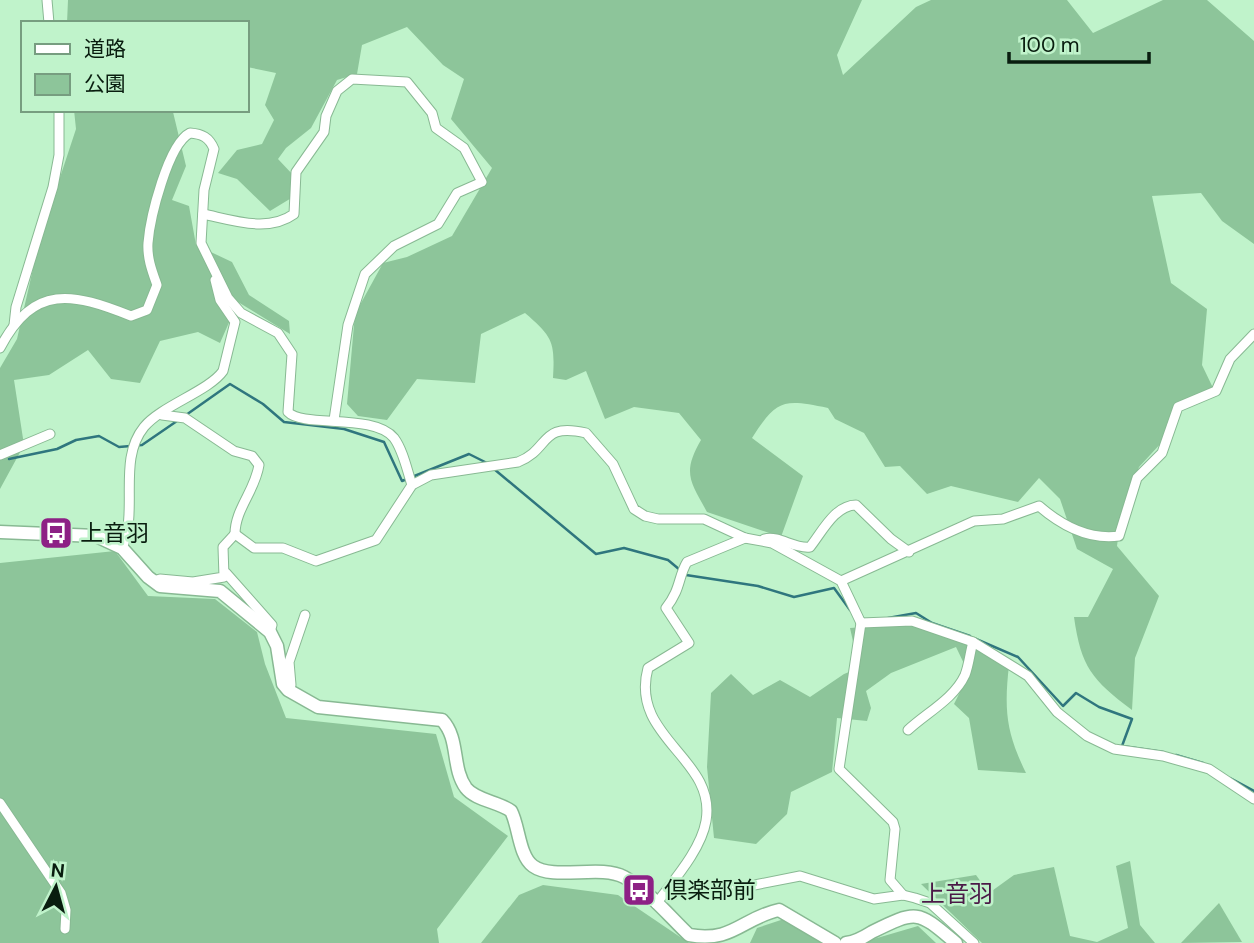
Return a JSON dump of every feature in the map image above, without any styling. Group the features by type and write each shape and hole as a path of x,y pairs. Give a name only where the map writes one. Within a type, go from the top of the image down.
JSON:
{"main road":[{"path":"0,532 96,536 122,548 153,581 174,589 220,590 270,632 277,646 283,684 301,699 332,710 442,720 451,729 459,772 466,788 511,811 526,857 533,866 544,870 624,876 689,935 698,938 729,938 770,912 779,910 835,943"},
{"path":"846,943 902,916 915,915 928,919 956,943"}],"street":[{"path":"47,0 49,21"},
{"path":"203,214 262,224 274,224 294,214 297,202 296,172 324,132 326,116 337,92 352,79 407,82 432,113 436,128 464,148 482,182 457,192 438,224 394,246 365,274 348,325 334,420"},
{"path":"14,325 16,307 53,187 59,155 59,112"},
{"path":"0,348 14,325 50,298 91,300 131,316 147,310 157,285 149,264 151,226 176,144 190,133 201,134 211,141 214,149 204,190 201,243 228,298 241,313 278,333 286,343 293,365 287,403 290,415 334,420 388,433 396,440 412,485"},
{"path":"122,548 128,528 134,447 145,426 223,371 235,322 220,300 213,268"},
{"path":"841,582 974,521 1003,519 1039,506 1053,518 1087,534 1104,538 1119,536 1137,478 1162,453 1178,407 1216,391 1230,359 1254,334"},
{"path":"162,415 185,418 234,451 252,456 259,465 256,485 235,523 235,534 223,547 226,573 272,625 270,632"},
{"path":"235,534 254,548 283,548 316,561 376,540 412,485 431,475 518,462 529,457 547,436 571,429 586,433 612,464 625,485 628,498 645,516 658,519 704,519 745,538 772,543 841,582 861,623 839,769 893,822 895,829 890,880 903,895"},
{"path":"0,455 50,434"},
{"path":"759,541 770,538 795,547 810,547 838,512 848,505 856,505 891,539 909,552"},
{"path":"656,904 695,845 706,824 707,809 704,794 685,757 656,727 644,685 648,668 689,643 666,607 681,583 683,569 688,562 745,538"},
{"path":"153,581 160,579 193,582 224,577 226,573"},
{"path":"288,690 291,685 289,662 305,615"},
{"path":"861,623 912,621 973,642 1028,676 1057,712 1087,736 1114,749 1163,756 1209,769 1254,799"},
{"path":"908,730 940,704 960,683 973,642"},
{"path":"0,803 61,892 66,910 65,929"},
{"path":"734,889 800,876 874,899 903,895 930,903 974,943"}],"green space":[{"path":"68,0 862,0 837,55 843,75 916,7 931,0 1067,0 1093,33 1163,0 1207,0 1254,41 1254,244 1222,221 1201,193 1152,196 1171,283 1207,309 1202,365 1214,390 1174,405 1163,441 1139,467 1120,523 1117,546 1159,596 1135,658 1132,710 1107,690 1091,671 1080,648 1074,617 1088,617 1113,569 1077,549 1060,499 1039,478 1018,502 951,486 927,494 900,466 885,467 864,433 835,419 828,408 801,403 782,405 768,416 752,438 803,476 781,537 707,512 690,477 692,461 701,440 679,413 634,407 605,419 586,371 566,380 553,378 550,341 525,313 481,334 475,383 417,379 387,420 358,416 347,404 355,314 383,263 407,257 452,236 492,168 451,119 464,79 443,65 407,27 362,45 357,74 337,80 311,128 286,148 278,159 294,176 293,197 270,211 237,179 218,173 237,150 262,144 274,120 265,105 276,73 248,67 248,21 67,21"},
{"path":"74,112 173,112 186,166 172,200 189,206 196,245 232,262 249,295 289,321 290,334 238,302 220,343 198,332 160,341 140,383 111,379 88,350 49,375 14,380 24,445 0,489 0,368 17,339 40,238 76,129"},
{"path":"115,551 148,596 215,599 257,632 265,664 286,718 436,734 454,797 508,836 437,929 439,943 0,943 0,563"},
{"path":"907,624 966,644 1009,665 1008,720 1014,745 1026,773 978,770 969,718 954,704 969,674 956,647 891,673 866,691 871,708 867,721 837,718 832,772 791,792 787,814 756,844 714,838 707,767 711,693 731,674 753,695 780,680 810,697 844,674 859,668 850,628"},
{"path":"1130,861 1140,925 1155,943 982,943 921,884 976,875 989,893 1014,875 1054,867 1070,936 1097,942 1128,928 1116,866"},
{"path":"543,885 618,895 689,943 481,943 519,895"},
{"path":"1219,903 1242,942 1181,943"},
{"path":"787,918 828,943 750,943 757,928"},
{"path":"918,926 936,943 860,943"}],"waterway":[{"path":"186,415 230,384 263,404 284,422 344,429 384,442 402,481 469,454 489,464"},
{"path":"9,459 57,449 76,440 99,436 119,447 142,445 177,421"},
{"path":"494,469 596,554 624,548 668,560 686,575 758,586 794,597 834,588 850,610"},
{"path":"888,618 916,613 932,623 970,636"},
{"path":"976,639 1018,657 1063,706 1076,693 1099,707 1132,719 1122,746 1163,752"},
{"path":"1176,755 1203,763"},
{"path":"1230,778 1254,791"}],"place":[{"name":"上音羽","path":"56,533"},
{"name":"倶楽部前","path":"639,890"}],"district":[{"name":"上音羽","path":"957,893"}]}
